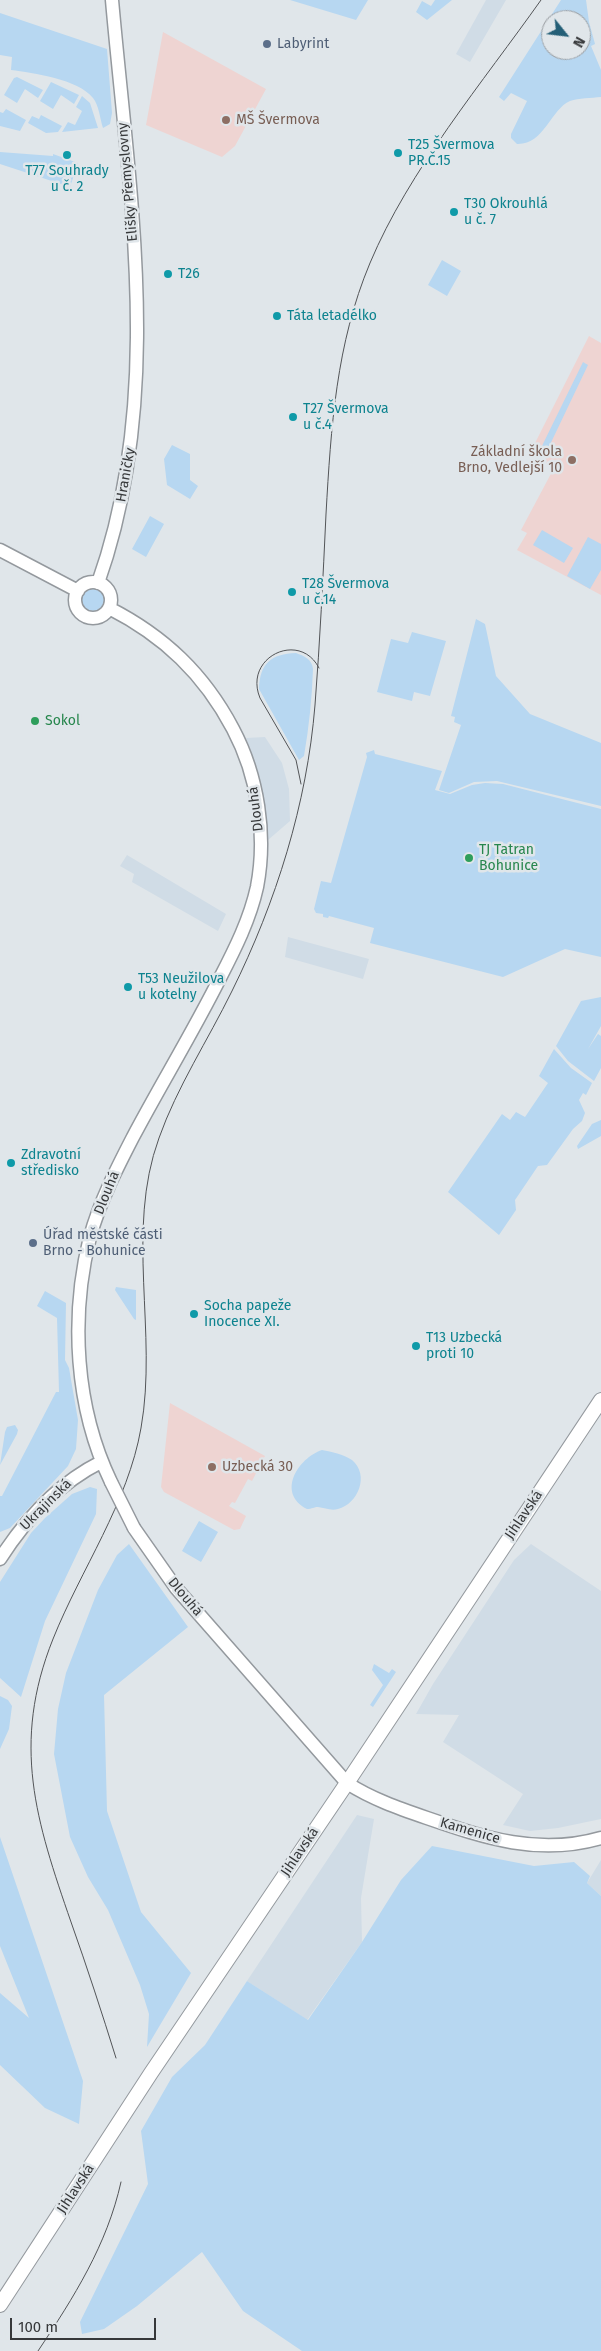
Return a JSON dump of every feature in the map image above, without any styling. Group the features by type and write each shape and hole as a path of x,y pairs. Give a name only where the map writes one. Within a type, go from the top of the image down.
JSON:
{"main road":[{"name":"Jihlavská","path":"0,2305 156,2065 347,1783 601,1400"}],"street":[{"name":"Elišky Přemyslovny","path":"112,0 135,264 137,364"},
{"name":"Hraničky","path":"98,583 111,543 126,474 132,436 137,364"},
{"path":"0,550 78,591"},
{"path":"98,583 109,593 109,608 99,617 86,616 76,606 75,598 78,591 86,584 98,583"},
{"name":"Dlouhá","path":"109,608 144,628 189,665 208,686 243,748 254,784 259,815 259,861 253,903 243,929 202,1015 159,1088 108,1184 91,1236 82,1281 79,1339 82,1388 92,1433 101,1462 134,1528 176,1588 347,1783"},
{"name":"Ukrajinská","path":"0,1559 22,1528 57,1492 81,1472 101,1462"},
{"name":"Kamenice","path":"347,1783 378,1801 483,1838 533,1846 580,1844 601,1838"}],"shaded area":[{"path":"290,0 368,0 356,20"},
{"path":"435,0 452,0 427,20 416,12 422,1 431,6"},
{"path":"486,0 506,0 470,62 456,54"},
{"path":"561,0 586,0 587,10 555,10"},
{"path":"0,13 107,49 112,113 110,124 103,128 95,101 86,91 77,86 55,78 11,70 12,57 0,55"},
{"path":"591,29 595,44 591,46"},
{"path":"541,31 541,60 591,60 591,46 601,70 601,97 570,101 557,111 541,133 534,139 526,143 517,144 511,138 511,134 527,101 511,93 504,101 499,97"},
{"path":"163,32 266,89 235,146 222,157 146,125"},
{"path":"17,77 43,90 38,98 25,89 17,103 4,95 14,78"},
{"path":"51,82 79,95 74,104 61,95 53,109 40,101"},
{"path":"82,96 90,103 98,128 62,132 68,122 75,125 82,111 76,107"},
{"path":"6,109 26,120 20,131 0,126 0,112 3,113"},
{"path":"41,115 62,126 58,132 46,133 28,123 32,116 39,119"},
{"path":"0,152 53,156 53,154 78,163 70,187 0,164"},
{"path":"442,260 461,271 447,296 428,285"},
{"name":"Základní škola Brno, Vedlejší 10","path":"589,336 601,343 601,595 517,550 527,533 521,530 554,468 530,453"},
{"path":"583,362 588,365 546,453 540,450"},
{"path":"172,445 190,454 190,480 198,486 190,499 167,485 164,459"},
{"path":"150,516 164,524 146,557 132,549"},
{"path":"542,530 573,548 564,563 533,545"},
{"path":"588,537 601,544 601,570 590,589 567,576"},
{"path":"89,589 97,589 104,596 104,604 97,611 89,611 82,604 82,596"},
{"path":"476,619 485,624 496,676 530,714 601,743 601,806 497,781 474,782 449,793 439,790 461,725 454,722 455,717 451,716"},
{"path":"412,632 446,641 430,696 414,692 412,701 377,692 391,639 408,643"},
{"path":"296,653 309,660 313,669 306,745 304,756 299,760 259,689 262,673 268,662 280,655"},
{"path":"265,737 282,763 289,789 290,821 268,840 259,775 246,738"},
{"name":"TJ Tatran Bohunice","path":"374,750 375,754 442,771 435,790 450,794 472,785 485,783 503,784 601,809 601,957 565,949 503,977 370,943 374,928 329,916 328,918 323,917 323,914 316,913 314,909 321,881 331,883 367,757 366,753"},
{"path":"127,855 226,914 218,931 132,882 134,874 120,866"},
{"path":"288,937 369,959 363,979 285,957"},
{"path":"601,997 601,1026 588,1049 598,1034 601,1036 601,1068 594,1081 568,1061 556,1046 581,1001"},
{"path":"554,1049 571,1068 592,1083 586,1095 583,1093 579,1100 585,1113 582,1121 573,1129 547,1165 538,1166 515,1200 516,1210 499,1235 448,1192 502,1114 510,1120 516,1112 525,1117 548,1083 539,1076"},
{"path":"601,1120 601,1136 578,1149 577,1146 592,1124"},
{"path":"116,1287 136,1290 136,1320 115,1290"},
{"path":"45,1291 66,1303 65,1360 69,1368 78,1420 76,1449 68,1466 10,1528 0,1532 0,1496 2,1496 56,1392 59,1392 57,1318 37,1306"},
{"name":"Uzbecká 30","path":"170,1403 265,1456 252,1481 248,1479 235,1503 232,1502 229,1506 246,1516 240,1529 234,1530 164,1492 161,1487"},
{"path":"15,1425 18,1430 17,1434 0,1465 5,1432 7,1427"},
{"path":"322,1450 352,1460 360,1473 361,1481 356,1495 345,1506 338,1509 330,1510 318,1507 307,1509 298,1502 293,1494 294,1476 299,1468 305,1460"},
{"path":"90,1487 97,1489 96,1514 45,1621 21,1697 0,1678 0,1582 31,1533 45,1518 72,1494"},
{"path":"199,1521 218,1532 201,1562 182,1551"},
{"path":"129,1544 188,1627 104,1695 107,1811 141,1912 191,1973 147,2047 149,2014 140,1985 108,1910 88,1877 70,1837 54,1754 58,1709 66,1673 98,1590 117,1555"},
{"path":"531,1544 601,1591 601,1819 558,1828 530,1831 503,1825 523,1794 443,1742 459,1715 416,1714 433,1684 514,1560"},
{"path":"374,1664 389,1673 392,1669 396,1672 373,1707 370,1705 383,1685 372,1670"},
{"path":"0,1696 8,1700 12,1706 9,1729 0,1749"},
{"path":"357,1815 374,1819 361,1898 362,1942 307,2020 247,1981"},
{"path":"0,1837 83,2081 79,2124 45,2108 0,2065 0,1993 29,2018 0,1946"},
{"path":"432,1846 534,1866 574,1862 590,1876 587,1883 601,1896 601,2351 302,2351 243,2311 202,2252 137,2306 104,2329 82,2334 80,2322 148,2184 141,2131 172,2077 205,2045 247,1981 308,2020 362,1942 401,1880"},
{"path":"601,1860 601,1896 587,1883"}],"tram line":[{"path":"116,2058 58,1885 39,1816 33,1782 31,1748 33,1713 40,1677 64,1613 115,1509 135,1456 141,1428 145,1392 144,1209 149,1173 159,1138 175,1100 248,957 275,888 297,816 305,779 315,705 333,418 342,355 349,324 370,263 386,228 405,194 448,127 541,0"},
{"path":"301,784 296,760 260,698 257,683 259,671 266,660 276,653 288,650 299,651 310,657 319,668"},
{"path":"38,2351 88,2270 107,2227 121,2182"}],"place":[{"name":"Labyrint","path":"267,44"},
{"name":"MŠ Švermova","path":"226,120"},
{"name":"T25 Švermova PR.Č.15","path":"398,153"},
{"name":"T77 Souhrady u č. 2","path":"67,155"},
{"name":"T30 Okrouhlá u č. 7","path":"454,212"},
{"name":"T26","path":"168,274"},
{"name":"Táta letadélko","path":"277,316"},
{"name":"T27 Švermova u č.4","path":"293,417"},
{"name":"Základní škola Brno, Vedlejší 10","path":"572,460"},
{"name":"T28 Švermova u č.14","path":"292,592"},
{"name":"Sokol","path":"35,721"},
{"name":"TJ Tatran Bohunice","path":"469,858"},
{"name":"T53 Neužilova u kotelny","path":"128,987"},
{"name":"Zdravotní středisko","path":"11,1163"},
{"name":"Úřad městské části Brno - Bohunice","path":"33,1243"},
{"name":"Socha papeže Inocence XI.","path":"194,1314"},
{"name":"T13 Uzbecká proti 10","path":"416,1346"},
{"name":"Uzbecká 30","path":"212,1467"}]}
